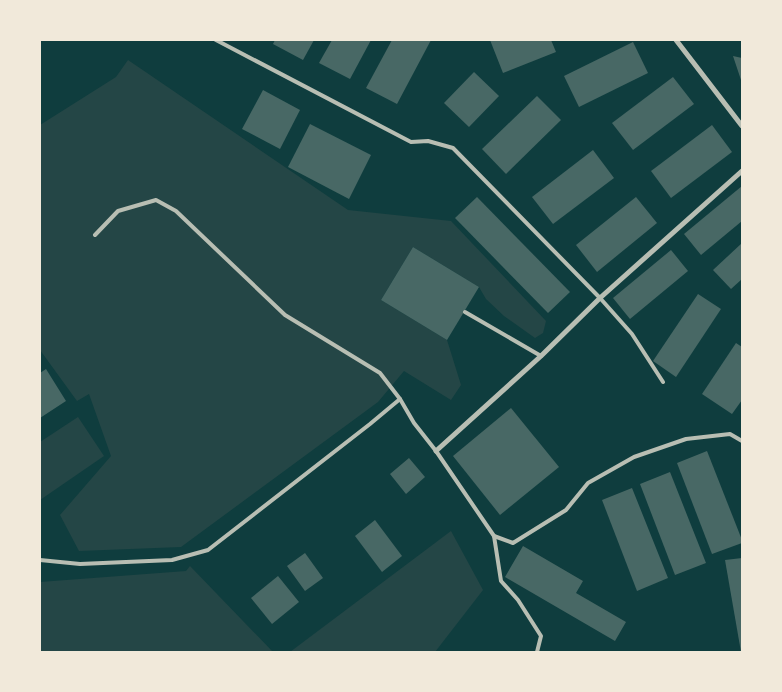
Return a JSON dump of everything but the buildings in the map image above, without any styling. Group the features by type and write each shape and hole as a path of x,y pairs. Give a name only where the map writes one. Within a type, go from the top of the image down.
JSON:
{"street":[{"path":"676,40 742,126"},
{"path":"436,451 541,356 600,298 742,171"}],"lane":[{"path":"216,40 411,142 428,141 453,148 600,298 632,334 663,382"},
{"path":"95,235 118,211 156,200 176,211 285,315 380,374 400,399 414,423 436,451 494,536 501,581 518,600 541,636 537,652"},
{"path":"464,312 541,356"},
{"path":"40,560 80,564 172,560 208,550 400,399"},
{"path":"494,536 513,543 566,510 588,483 634,457 686,439 730,434 742,441"}],"shaded area":[{"path":"128,60 348,210 451,221 546,321 543,333 535,338 504,316 486,299 479,287 413,247 381,300 447,340 461,385 451,400 404,371 378,402 181,547 79,551 60,515 111,456 89,394 77,401 40,350 40,125 116,77"},
{"path":"78,417 104,456 40,500 40,442"},
{"path":"451,531 483,590 435,652 290,652"},
{"path":"190,566 273,652 40,652 40,582 186,571"}]}
